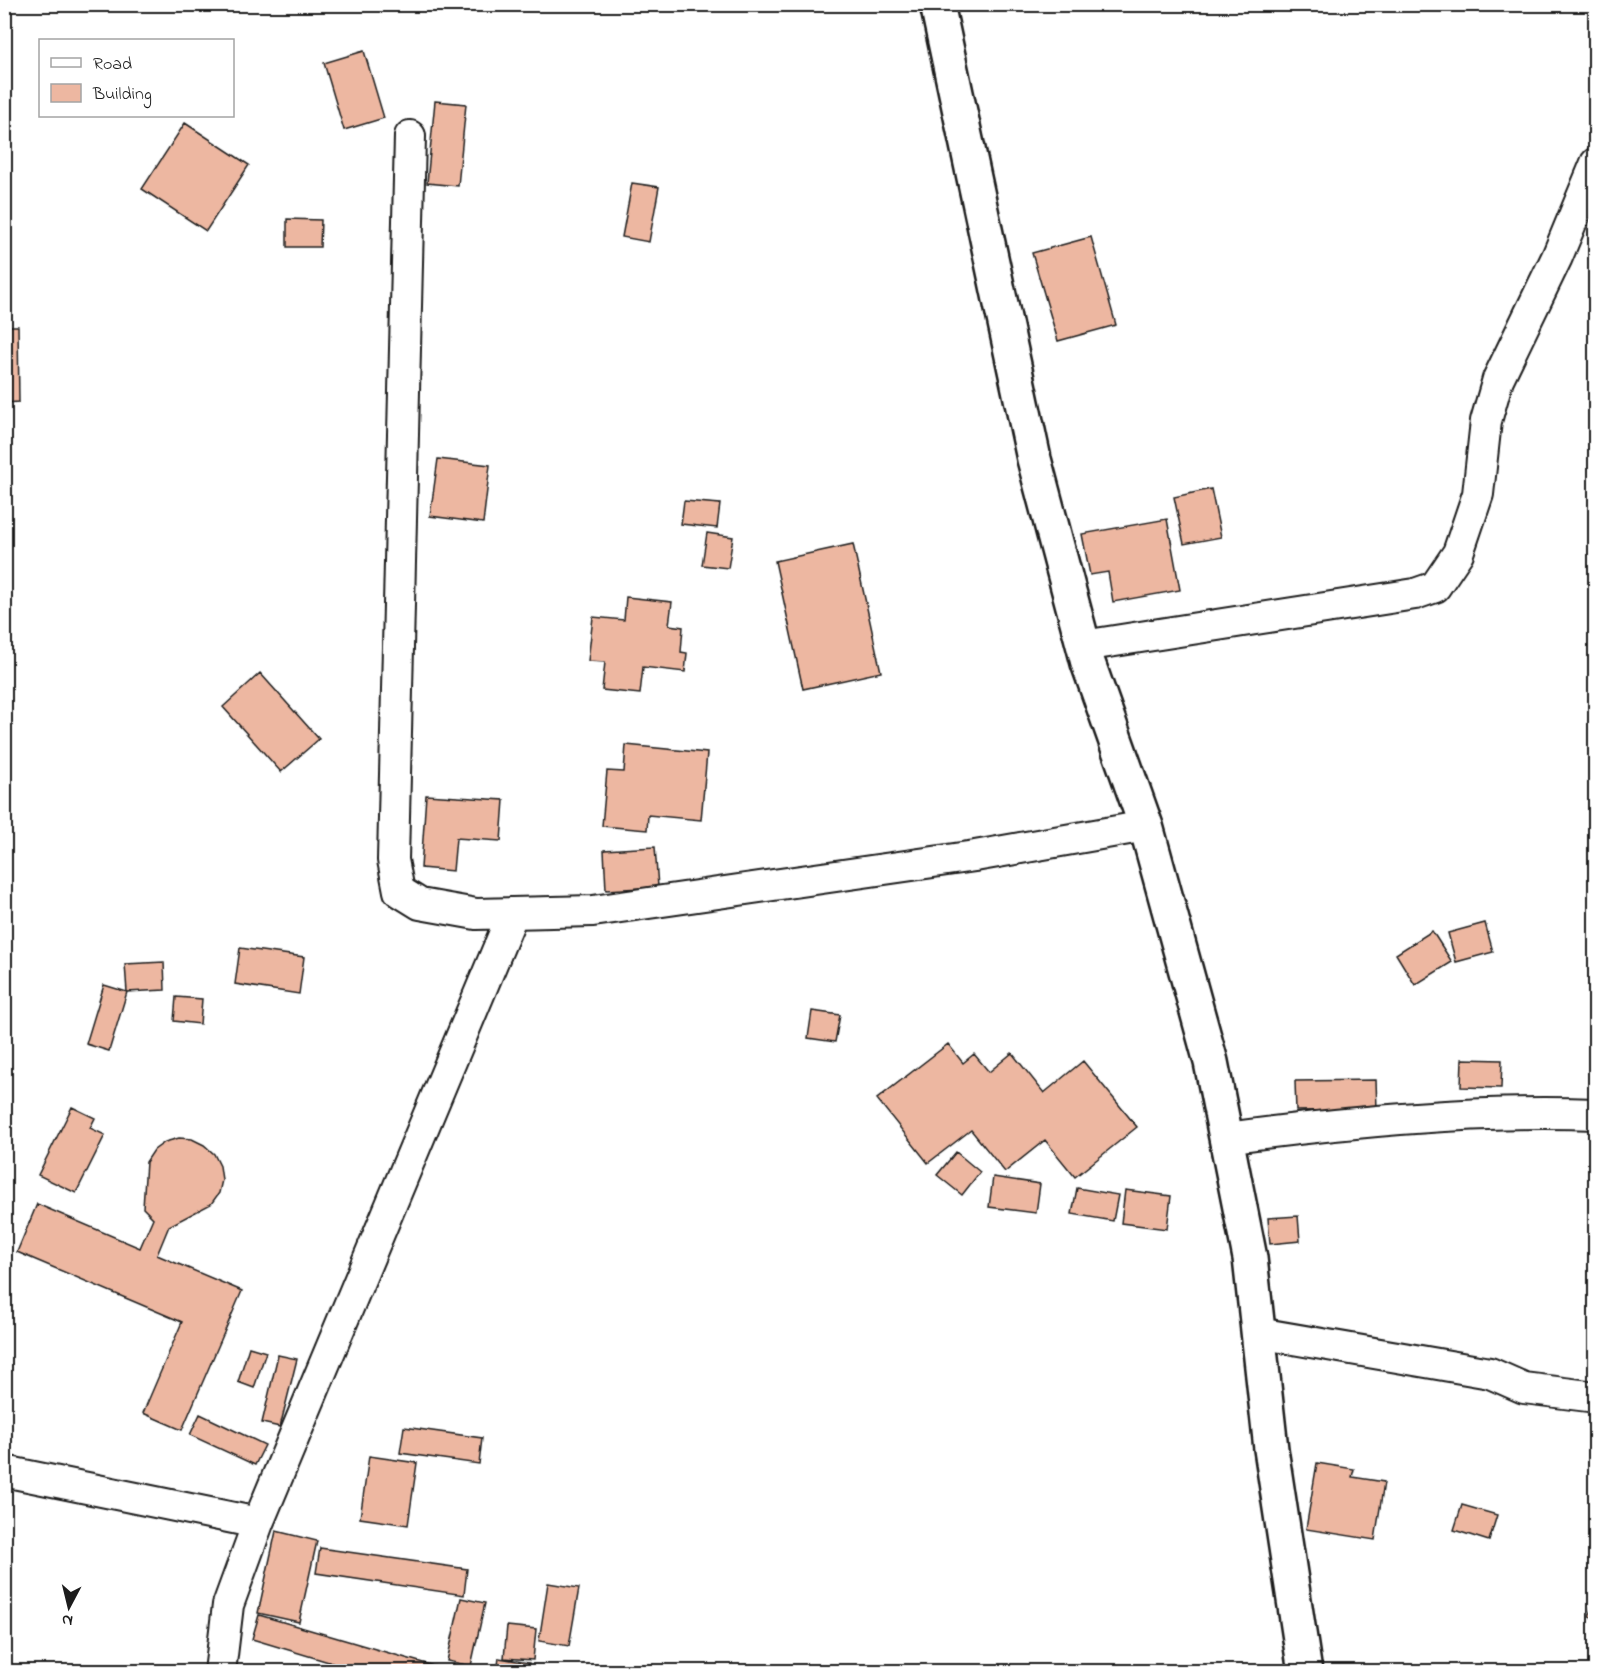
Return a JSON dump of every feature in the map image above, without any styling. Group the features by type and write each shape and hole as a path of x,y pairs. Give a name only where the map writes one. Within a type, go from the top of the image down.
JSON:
{"street":[{"path":"937,4 1034,459 1083,646 1146,826 1211,1062 1250,1258 1271,1449 1305,1671"},
{"path":"410,136 393,860 399,891 420,904 476,914 593,911 975,856 1146,826"},
{"path":"1083,646 1415,594 1435,587 1458,553 1478,494 1486,421 1498,379 1557,257 1596,163"},
{"path":"220,1671 228,1605 258,1523 513,913"},
{"path":"1226,1138 1289,1130 1458,1116 1551,1112 1596,1114"},
{"path":"1258,1333 1490,1373 1524,1388 1596,1397"},
{"path":"4,1472 258,1523"}],"building":[{"path":"364,51 384,118 344,130 324,63"},
{"path":"435,101 466,104 458,186 427,183"},
{"path":"185,123 249,165 206,231 142,189"},
{"path":"632,183 659,187 649,242 622,237"},
{"path":"287,219 321,220 320,247 287,247"},
{"path":"1091,237 1116,325 1058,341 1032,253"},
{"path":"4,326 18,326 19,402 4,403"},
{"path":"438,459 490,465 483,523 430,516"},
{"path":"1211,489 1221,537 1184,544 1174,497"},
{"path":"684,501 720,504 717,528 681,524"},
{"path":"1167,519 1180,590 1113,602 1108,572 1090,575 1082,534"},
{"path":"707,533 733,537 728,568 702,565"},
{"path":"853,544 881,672 803,689 775,561"},
{"path":"626,597 672,602 669,625 683,627 681,652 687,653 685,672 643,667 640,694 602,690 605,662 588,661 593,617 624,620"},
{"path":"260,673 319,739 281,772 223,707"},
{"path":"626,745 707,753 701,820 648,815 647,830 602,826 607,771 624,772"},
{"path":"426,795 504,800 501,841 456,838 453,871 421,868"},
{"path":"655,847 658,887 606,890 604,850"},
{"path":"1485,923 1493,952 1456,962 1448,933"},
{"path":"1432,931 1452,962 1415,985 1396,954"},
{"path":"240,948 304,957 299,994 235,984"},
{"path":"164,962 165,990 127,992 125,964"},
{"path":"104,985 127,992 109,1051 86,1044"},
{"path":"176,997 202,999 200,1024 174,1021"},
{"path":"812,1011 840,1015 835,1042 808,1038"},
{"path":"948,1044 963,1063 974,1054 989,1072 1012,1053 1044,1093 1083,1061 1137,1127 1075,1177 1045,1140 1005,1172 971,1130 928,1163 877,1099"},
{"path":"1462,1059 1502,1060 1501,1088 1461,1087"},
{"path":"1376,1080 1377,1110 1296,1111 1295,1081"},
{"path":"72,1107 95,1118 90,1128 105,1135 76,1193 38,1175"},
{"path":"179,1138 192,1139 204,1145 214,1154 220,1166 222,1180 219,1193 211,1204 169,1226 157,1255 242,1291 182,1430 143,1413 182,1322 17,1252 37,1204 140,1248 153,1218 143,1208 146,1162 154,1150 165,1142"},
{"path":"956,1152 980,1172 962,1195 937,1175"},
{"path":"993,1177 1040,1184 1036,1213 989,1207"},
{"path":"1077,1188 1118,1195 1113,1221 1072,1214"},
{"path":"1125,1190 1171,1196 1167,1229 1121,1223"},
{"path":"1298,1216 1300,1241 1270,1244 1268,1218"},
{"path":"249,1347 266,1352 254,1388 238,1382"},
{"path":"278,1355 297,1359 280,1427 262,1423"},
{"path":"200,1414 265,1445 255,1465 190,1435"},
{"path":"404,1427 482,1438 479,1464 400,1453"},
{"path":"369,1456 417,1463 408,1525 360,1518"},
{"path":"1317,1463 1354,1469 1352,1477 1384,1482 1375,1540 1306,1529"},
{"path":"1462,1505 1497,1515 1489,1541 1454,1530"},
{"path":"276,1531 317,1541 299,1622 258,1613"},
{"path":"320,1548 467,1569 464,1595 316,1573"},
{"path":"548,1583 579,1588 569,1646 539,1641"},
{"path":"1596,1589 1596,1619 1589,1617"},
{"path":"461,1598 485,1603 471,1666 447,1661"},
{"path":"259,1615 454,1672 362,1672 252,1639"},
{"path":"507,1626 536,1629 533,1660 504,1658"},
{"path":"499,1658 529,1663 527,1672 497,1672"}]}
